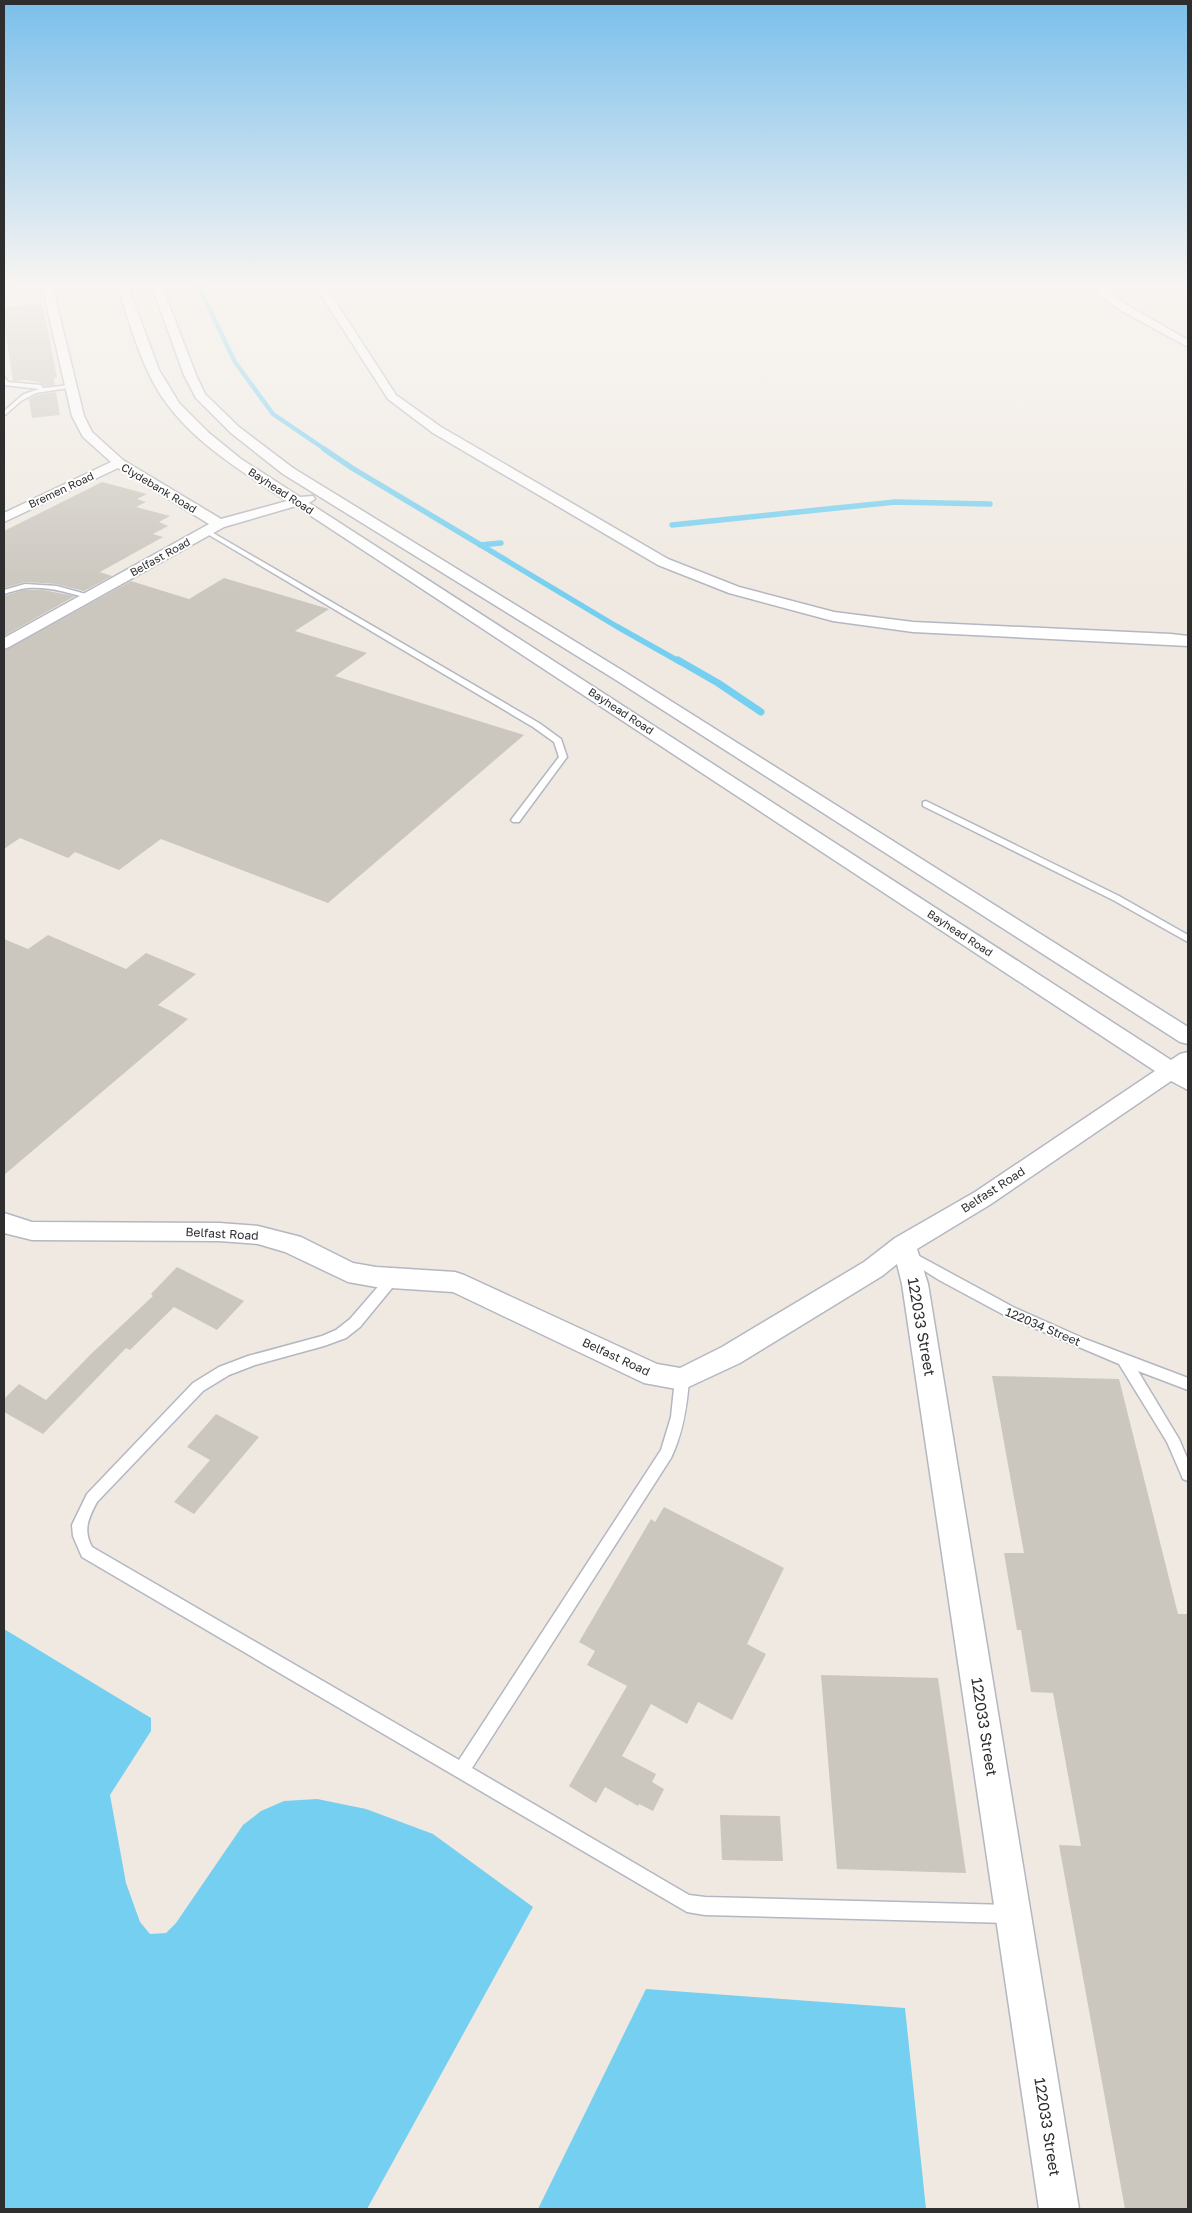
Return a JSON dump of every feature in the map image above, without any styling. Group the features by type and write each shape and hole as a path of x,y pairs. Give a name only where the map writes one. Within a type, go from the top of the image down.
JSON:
{"street":[{"name":"Bayhead Road","path":"161,384 174,403 208,438 236,462 1182,1070"},
{"name":"Bayhead Road","path":"194,384 200,396 236,430 288,471 622,677 1188,1037"},
{"path":"383,384 392,398 437,430 663,562 734,590 833,616 913,627 1172,638 1188,641"},
{"name":"Clydebank Road","path":"71,387 78,416 87,434 119,463 219,524"},
{"name":"Bremen Road","path":"4,518 119,463"},
{"name":"Belfast Road","path":"4,644 219,524 326,494"},
{"name":"Belfast Road","path":"4,1222 13,1227 32,1231 219,1232 258,1235 292,1244 348,1272 393,1278 455,1282 482,1292 653,1375 682,1379 731,1355 857,1279 1182,1070"},
{"name":"122033 Street","path":"905,1249 916,1284 1060,2209"}],"lane":[{"path":"8,384 48,388 71,387"},
{"path":"4,414 18,398 48,388"},
{"path":"206,531 536,725 558,740 563,757 516,820"},
{"path":"4,592 18,586 36,585 89,596"},
{"path":"926,804 1116,898 1188,938"},
{"name":"122034 Street","path":"905,1249 952,1283 999,1308 1046,1329 1188,1384"},
{"path":"393,1278 355,1323 341,1334 324,1341 253,1360 224,1372 198,1387 92,1498 80,1520 78,1536 87,1552 687,1903 705,1906 1014,1914"},
{"path":"1124,1360 1172,1439 1188,1475"},
{"path":"462,1770 666,1454 676,1435 680,1413 682,1379"}],"water":[{"path":"4,1629 151,1718 151,1731 110,1795 126,1883 140,1922 150,1934 166,1933 176,1923 243,1825 261,1811 284,1801 317,1799 366,1809 433,1834 533,1907 367,2209 4,2209"},
{"path":"646,1989 905,2008 926,2209 538,2209"}],"building":[{"path":"56,392 60,415 32,418 29,399 37,395"},
{"path":"102,482 147,494 137,499 146,502 136,507 170,516 159,522 168,526 153,534 163,537 100,572 112,576 84,591 57,584 25,582 4,588 4,531"},
{"path":"224,578 329,609 295,631 367,653 335,676 524,735 328,903 161,839 119,870 75,852 68,858 20,838 4,849 4,651 131,581 189,599"},
{"path":"24,590 43,590 75,596 4,636 4,596"},
{"path":"48,935 126,969 146,953 196,974 158,1005 188,1019 4,1175 4,939 28,949"},
{"path":"177,1267 244,1301 217,1330 174,1307 130,1350 126,1348 43,1434 4,1412 4,1399 19,1384 46,1400 91,1354 153,1296 151,1294"},
{"path":"992,1376 1119,1379 1178,1614 1188,1614 1188,2209 1125,2209 1059,1845 1081,1846 1053,1693 1031,1692 1021,1630 1017,1630 1004,1553 1024,1553"},
{"path":"216,1414 259,1437 194,1514 174,1502 210,1460 187,1447"},
{"path":"664,1507 784,1568 747,1644 766,1654 732,1720 698,1702 687,1724 651,1704 622,1756 656,1774 652,1782 664,1789 653,1811 639,1804 638,1806 605,1787 596,1803 569,1786 627,1686 587,1665 595,1651 579,1642 651,1519 655,1522"},
{"path":"821,1675 938,1678 966,1873 837,1869"},
{"path":"720,1815 780,1816 783,1861 722,1860"}],"waterway":[{"path":"251,384 273,414 326,450"},
{"path":"324,449 352,468 481,545"},
{"path":"672,525 895,502 990,504"},
{"path":"481,545 501,543"},
{"path":"481,545 680,662"},
{"path":"678,660 718,683 761,712"}]}
